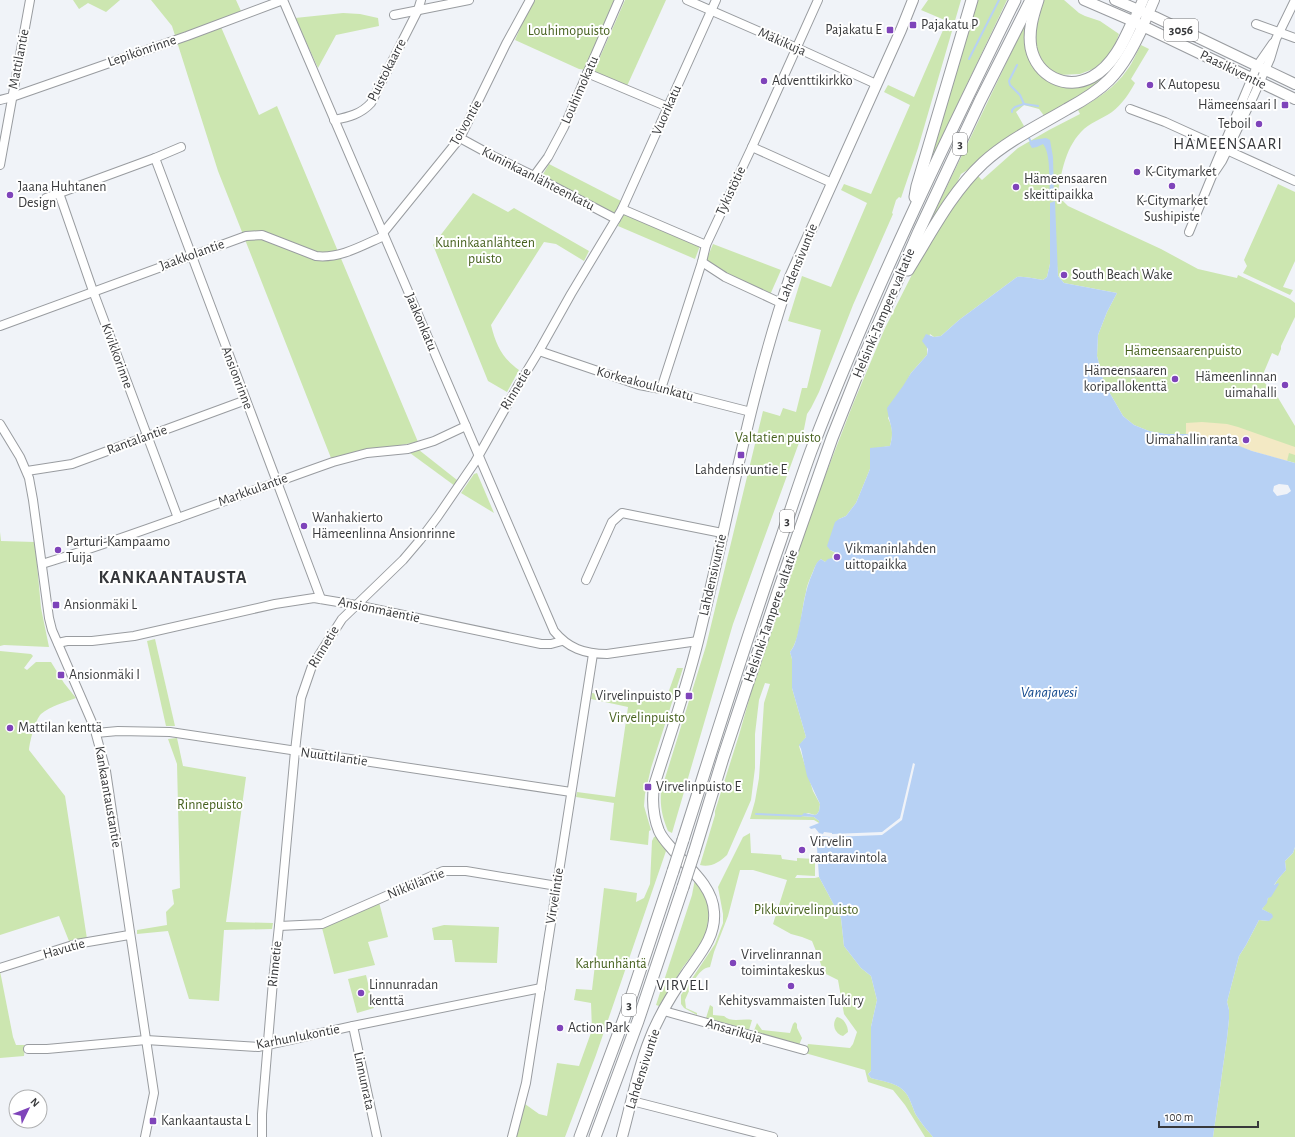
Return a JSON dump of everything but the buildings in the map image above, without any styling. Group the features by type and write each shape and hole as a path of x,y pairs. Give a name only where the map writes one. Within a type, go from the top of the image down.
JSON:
{"highway":[{"path":"913,210 917,186 972,0"},
{"name":"Helsinki-Tampere valtatie","path":"580,1137 625,1016 765,584 811,452 858,335 913,210 966,98 1015,0"},
{"name":"Helsinki-Tampere valtatie","path":"595,1137 638,1021 683,887 778,592 832,438 867,350 919,230 1031,0"},
{"path":"1038,0 1030,27 1033,52 1038,65 1043,71 1056,80 1063,82 1087,79 1100,72 1138,24"},
{"path":"894,290 909,269 937,221 970,176 1003,147 1086,98 1100,88 1125,59 1134,44 1138,24"}],"main road":[{"name":"Lahdensivuntie","path":"622,1137 649,1041 683,978 712,935 715,919 711,890 702,883 659,831 653,808 654,786 678,712 698,641 751,412 781,303 790,277 913,0"},
{"name":"Paasikiventie","path":"1084,0 1138,24 1295,99"},
{"name":"Paasikiventie","path":"1115,0 1148,14 1295,84"},
{"path":"1138,24 1138,10 1143,0"},
{"path":"1138,24 1148,14 1154,0"}],"street":[{"name":"Mattilantie","path":"0,165 30,0"},
{"name":"Lepikönrinne","path":"0,100 187,36 283,0"},
{"name":"Jaakonkatu","path":"283,0 537,595 554,631 562,641"},
{"name":"Puistokaarre","path":"334,120 366,110 371,103 418,10 421,0"},
{"path":"394,15 469,0"},
{"path":"522,0 525,8"},
{"name":"Toivontie","path":"384,235 460,138 530,0"},
{"name":"Louhimokatu","path":"534,176 548,156 564,127 619,0"},
{"name":"Mäkikuja","path":"687,0 876,84"},
{"name":"Vuorikatu","path":"616,219 622,209 716,0"},
{"name":"Tykistötie","path":"661,389 702,262 706,245 818,0"},
{"path":"1189,232 1212,176 1215,164 1224,150 1261,68 1270,59 1278,35 1295,0"},
{"path":"1256,24 1269,29 1278,35 1295,38"},
{"path":"587,73 668,107"},
{"path":"1130,109 1165,122 1295,181"},
{"name":"Kuninkaanlähteenkatu","path":"460,138 616,219"},
{"path":"46,198 181,147"},
{"path":"752,147 832,183"},
{"name":"Ansionrinne","path":"154,158 321,599"},
{"name":"Kivikkorinne","path":"59,193 93,291 178,518"},
{"path":"622,209 706,245"},
{"name":"Rinnetie","path":"262,1137 262,1114 273,981 295,751 301,698 312,666 342,619 402,560 420,540 460,485 475,462 539,351 570,294 616,219"},
{"name":"Jaakkolantie","path":"0,326 246,236 262,235 316,256 334,256 384,235"},
{"path":"702,262 725,277 781,303"},
{"name":"Korkeakoulunkatu","path":"539,351 639,385 661,389 751,412"},
{"name":"Rantalantie","path":"27,471 72,464 246,400"},
{"name":"Kankaantaustantie","path":"0,424 27,471 33,500 49,618 52,630 96,733 106,771 129,935 154,1093 145,1137"},
{"name":"Markkulantie","path":"42,564 62,559 333,462 367,452 408,449 434,441 466,426"},
{"path":"586,580 612,522 622,513 722,533"},
{"name":"Ansionmäentie","path":"58,644 67,641 92,641 134,636 276,604 314,598 356,605 541,644 551,644 562,641"},
{"path":"562,641 575,648 593,654 607,654 698,641"},
{"name":"Virvelintie","path":"512,1137 526,1083 593,654"},
{"name":"Nuuttilantie","path":"96,733 118,731 170,732 571,792"},
{"name":"Nikkiläntie","path":"279,926 322,924 443,871 466,871 557,886"},
{"name":"Havutie","path":"0,968 76,944 129,935"},
{"name":"Karhunlukontie","path":"28,1049 47,1049 146,1040 258,1047 541,988"},
{"name":"Ansarikuja","path":"664,1011 804,1050"},
{"name":"Linnunrata","path":"353,1026 376,1137"},
{"path":"632,1101 773,1137"}],"green space":[{"path":"73,0 120,0 106,12 88,3 79,9"},
{"path":"151,0 236,0 241,11 218,20 259,115 277,106 418,442 331,458 218,171 172,26"},
{"name":"Louhimopuisto","path":"525,0 616,0 586,70 579,69 515,40 528,10"},
{"path":"625,0 666,0 627,86 593,73"},
{"name":"Valtatien puisto","path":"928,0 961,0 918,148 901,198 899,197 896,200 893,214 853,305 819,392 807,414 804,429 733,624 672,833 668,831 663,816 661,807 661,791 706,646 763,411 780,416 783,408 796,412 802,388 807,388 821,330 788,321 802,276 831,287 867,203 841,190 844,184 871,194 910,105 884,92 888,85 914,97 947,21 921,10"},
{"path":"976,0 1007,0 930,162"},
{"path":"1043,0 1064,0 1079,13 1100,21 1119,34 1114,48 1102,63 1093,69 1080,74 1059,75 1040,61 1033,40"},
{"path":"343,13 360,14 378,18 379,26 336,35 318,68 295,18"},
{"path":"1027,20 1027,45 1058,84 1112,68 1093,87 1045,117 1039,109 1024,105 1016,112 1024,126 977,164 961,174 956,185 927,228"},
{"name":"Hämeensaarenpuisto","path":"1141,45 1149,49 1131,79 1135,83 1125,99 1116,109 1088,126 1075,139 1064,164 1057,198 1068,206 1161,249 1198,269 1237,278 1238,275 1290,299 1295,303 1295,317 1281,346 1278,356 1272,353 1261,379 1277,396 1295,426 1295,463 1228,443 1186,434 1165,434 1149,431 1134,425 1123,416 1104,383 1097,356 1098,335 1107,312 1117,293 1064,283 1058,276 1057,265 1050,264 1047,277 1043,280 1017,277 959,320 941,336 934,337 930,334 927,355 911,373 888,418 892,432 890,446 870,449 870,469 856,503 846,516 839,519 830,550 841,556 840,560 825,562 821,559 814,569 808,583 794,646 790,652 792,659 792,688 806,737 799,746 813,791 820,804 817,814 815,815 808,813 801,816 814,817 819,821 819,823 814,820 750,819 759,778 764,703 770,684 765,683 759,700 755,734 755,768 751,800 727,855 715,864 707,866 700,865 789,569 853,404 885,328 929,241 977,175 982,180 1018,148 1080,114 1078,110 1105,93 1117,82 1131,64"},
{"path":"549,164 621,201 614,214 542,176"},
{"path":"1278,184 1295,192 1295,261 1283,287 1293,290 1290,295 1243,273 1247,266 1244,260"},
{"name":"Kuninkaanlähteen puisto","path":"473,193 508,212 514,208 589,251 584,261 556,244 544,242 491,325 500,350 508,361 519,370 507,392 488,381 433,245"},
{"path":"624,213 700,246 695,259 618,226"},
{"path":"713,244 781,270 770,295 731,277 706,261"},
{"path":"419,450 457,480 455,486 410,453"},
{"path":"477,473 494,513 461,493 474,474"},
{"path":"0,532 1,541 35,542 41,608 49,647 0,646"},
{"path":"155,639 175,726 166,726 147,641"},
{"path":"0,651 31,654 33,656 24,668 27,670 36,662 51,662 64,683 76,698 53,706 41,714 35,726 29,750 65,796 87,939 69,941 59,916 0,935"},
{"name":"Virvelinpuisto","path":"677,668 683,668 651,768 645,794 644,806 651,830 649,831 648,845 610,840 614,803 576,797 577,792 615,797 628,707 591,699 592,693 637,700 639,693 666,699"},
{"name":"Rinnepuisto","path":"177,738 183,766 246,777 226,922 273,923 272,929 224,930 219,1001 189,999 168,931 137,934 137,930 167,925 166,912 174,904 172,890 180,888 177,764 168,739"},
{"name":"Pikkuvirvelinpuisto","path":"750,833 751,853 781,855 782,859 797,861 797,858 815,859 815,876 797,875 795,878 819,877 841,918 844,946 861,968 871,976 877,1000 871,1027 871,1071 868,1074 871,1078 892,1083 900,1087 909,1098 916,1115 933,1137 925,1137 905,1105 893,1090 868,1082 865,1070 805,1053 808,1044 850,1048 857,1032 844,1014 838,980 824,973 812,941 791,934 773,924 787,880 753,870 740,870 728,916 714,952 710,967 701,971 685,1000 686,1008 697,1013 697,1015 684,1008 681,1004 681,995 715,944 723,923 723,914 718,887 743,837"},
{"name":"Karhunhäntä","path":"657,836 666,851 596,1055 565,1137 515,1137 525,1104 539,1114 547,1116 557,1063 579,1066 592,1030 591,1003 574,1000 576,989 592,990 604,888 637,893 636,902 644,898 650,884 652,841 654,837"},
{"path":"1295,847 1295,1137 1213,1137 1229,1019 1227,1002 1239,956 1259,920 1269,921 1271,914 1262,909 1266,904 1276,882 1286,870 1285,861 1293,853"},
{"path":"695,879 705,892 707,900 709,910 707,930 704,940 683,967 659,1006 656,1005 692,895"},
{"path":"379,902 388,937 368,942 375,965 334,974 322,928"},
{"path":"444,925 499,927 497,963 455,962 452,940 434,940 432,928"},
{"path":"0,971 13,1037 16,1045 25,1045 24,1056 0,1058"},
{"name":"Linnunradan kenttä","path":"366,975 374,1008 357,1013 348,979"},
{"path":"710,1005 713,1007 713,1015 724,1016 734,1020 752,1020 749,1030 706,1018"},
{"path":"837,1017 844,1021 847,1027 848,1032 843,1036 836,1031 834,1026"},
{"path":"795,1022 802,1038 799,1045 753,1033 757,1023 762,1030 790,1033"}],"sand":[{"name":"Uimahallin ranta","path":"1202,422 1227,424 1295,447 1295,455 1289,453 1287,461 1234,444 1186,434 1186,423"}],"water":[{"path":"1046,138 1050,140 1053,157 1054,195 1050,196 1049,168 1046,148 1043,144 1032,148 1029,143 1033,140"},
{"name":"Vanajavesi","path":"1055,201 1058,276 1064,283 1117,293 1107,312 1098,335 1097,356 1104,383 1123,416 1134,425 1149,431 1165,434 1186,434 1234,444 1252,451 1295,463 1295,847 1293,853 1285,861 1286,870 1274,885 1279,884 1271,897 1268,898 1267,903 1262,909 1272,914 1273,917 1269,921 1259,920 1239,956 1227,1002 1229,1019 1213,1137 933,1137 916,1115 909,1098 900,1087 892,1083 871,1078 868,1074 871,1071 871,1027 877,1000 871,976 861,968 844,946 841,918 819,877 817,848 819,833 815,828 811,829 809,827 819,823 819,821 814,817 801,816 804,813 817,814 820,804 807,776 799,745 806,737 792,688 792,659 790,652 796,640 804,602 815,566 821,559 825,562 832,558 837,561 840,560 841,555 830,550 827,546 835,522 846,516 856,503 870,469 870,448 890,446 892,431 887,408 911,373 927,355 928,349 922,341 926,334 934,337 941,336 959,320 1017,277 1043,280 1047,277 1050,264 1050,203","holes":["1279,484 1288,485 1291,491 1287,494 1277,496 1273,491 1274,486"]}],"pier":[{"path":"913,763 915,764 902,820 882,835 819,836 819,833 823,834 824,832 832,834 882,832 900,818"}],"waterway":[{"path":"969,59 999,0"},
{"path":"1012,112 1015,107 1024,104 1020,95 1010,85 1009,81 1017,65"},
{"path":"1024,104 1038,106"},
{"path":"1029,138 1031,142"},
{"path":"756,814 801,816"}],"place":[{"name":"Pajakatu P","path":"913,25"},
{"name":"Pajakatu E","path":"890,30"},
{"name":"Adventtikirkko","path":"764,81"},
{"name":"K Autopesu","path":"1150,85"},
{"name":"Hämeensaari I","path":"1285,105"},
{"name":"Teboil","path":"1259,124"},
{"name":"K-Citymarket","path":"1137,172"},
{"name":"K-Citymarket Sushipiste","path":"1172,186"},
{"name":"Hämeensaaren skeittipaikka","path":"1016,187"},
{"name":"Jaana Huhtanen Design","path":"10,195"},
{"name":"South Beach Wake","path":"1064,275"},
{"name":"Hämeensaaren koripallokenttä","path":"1175,379"},
{"name":"Hämeenlinnan uimahalli","path":"1285,385"},
{"name":"Uimahallin ranta","path":"1246,440"},
{"name":"Lahdensivuntie E","path":"741,455"},
{"name":"Wanhakierto Hämeenlinna Ansionrinne","path":"304,526"},
{"name":"Parturi-Kampaamo Tuija","path":"58,550"},
{"name":"Vikmaninlahden uittopaikka","path":"837,557"},
{"name":"Ansionmäki L","path":"56,605"},
{"name":"Ansionmäki I","path":"61,675"},
{"name":"Virvelinpuisto P","path":"689,696"},
{"name":"Mattilan kenttä","path":"10,728"},
{"name":"Virvelinpuisto E","path":"648,787"},
{"name":"Virvelin rantaravintola","path":"802,850"},
{"name":"Virvelinrannan toimintakeskus","path":"733,963"},
{"name":"Kehitysvammaisten Tuki ry","path":"791,986"},
{"name":"Linnunradan kenttä","path":"361,993"},
{"name":"Action Park","path":"560,1028"},
{"name":"Kankaantausta L","path":"153,1121"}],"district":[{"name":"HÄMEENSAARI","path":"1228,144"},
{"name":"KANKAANTAUSTA","path":"173,578"},
{"name":"VIRVELI","path":"683,985"}]}
